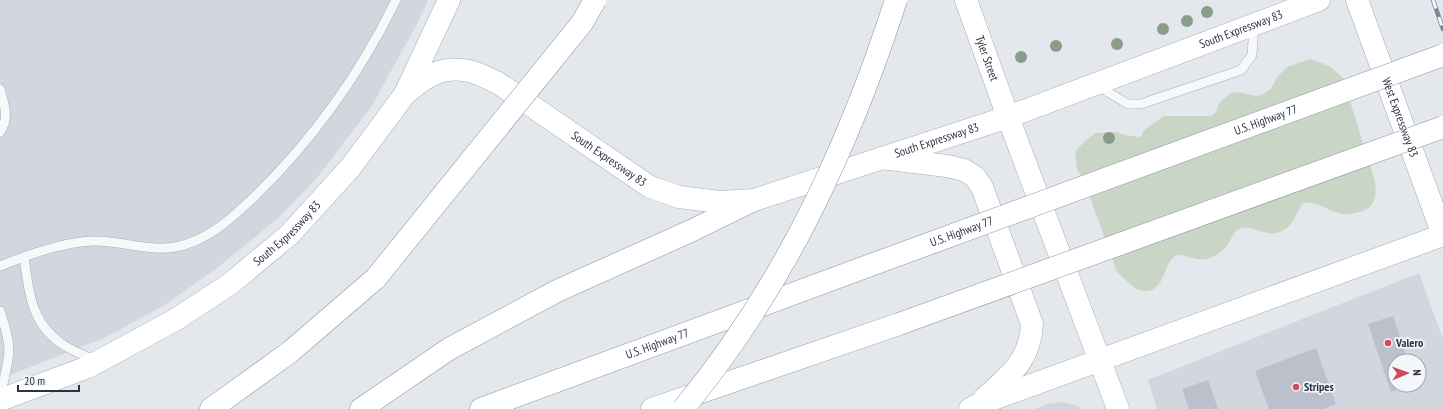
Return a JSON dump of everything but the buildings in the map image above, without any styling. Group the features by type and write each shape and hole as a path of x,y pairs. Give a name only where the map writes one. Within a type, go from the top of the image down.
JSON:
{"main road":[{"path":"405,94 449,0"},
{"path":"211,409 290,352 376,278 582,23 595,0"},
{"path":"683,409 756,309 808,218 831,171 858,108 882,44 896,0"},
{"name":"Tyler Street","path":"966,0 1008,118 1118,409"},
{"name":"South Expressway 83","path":"0,400 88,367 175,320 230,284 289,235 350,168 405,94 436,72 453,70 470,71 498,83 650,187 679,197 720,202 754,200 1008,118 1319,0"},
{"name":"West Expressway 83","path":"1357,0 1443,235"},
{"name":"U.S. Highway 77","path":"481,409 1443,55"},
{"path":"652,409 899,324 1443,127"},
{"path":"881,158 947,166 964,170 974,177 982,187 1032,324 1031,338 1028,349 1019,365 973,407"},
{"path":"361,409 449,349 537,302 564,288 693,230 754,200"},
{"path":"973,407 1443,235"}],"lane":[{"path":"0,266 24,257 66,245 92,241 116,242 154,248 174,247 197,241 214,232 232,218 281,170 325,116 360,67 396,0"},
{"path":"1095,85 1128,104 1141,104 1241,70 1252,55 1254,25"},
{"path":"0,89 6,116 6,123 0,132"},
{"path":"24,257 33,308 42,324 65,346 97,362"},
{"path":"0,311 6,328 9,348 0,397"}],"shaded area":[{"path":"0,0 428,0 417,24 371,107 317,178 278,218 217,268 163,306 104,338 0,379"},
{"path":"1419,273 1443,339 1443,409 1157,409 1148,380"},
{"path":"1063,402 1079,406 1081,409 1035,409 1047,404"}],"green space":[{"path":"1310,59 1332,68 1343,79 1375,181 1375,198 1373,203 1361,212 1346,214 1338,213 1319,205 1304,203 1290,225 1280,232 1267,233 1249,228 1239,229 1234,233 1226,247 1213,257 1202,259 1184,255 1176,255 1168,264 1157,287 1152,290 1141,291 1132,286 1116,270 1085,184 1077,169 1075,153 1079,147 1096,133 1117,132 1124,135 1139,137 1144,130 1164,116 1211,116 1216,112 1221,101 1231,93 1237,92 1257,96 1263,94 1270,90 1278,76 1287,67"}],"railway":[{"path":"1433,0 1443,29"}],"place":[{"name":"Valero","path":"1388,343"},
{"name":"Stripes","path":"1296,387"}]}
